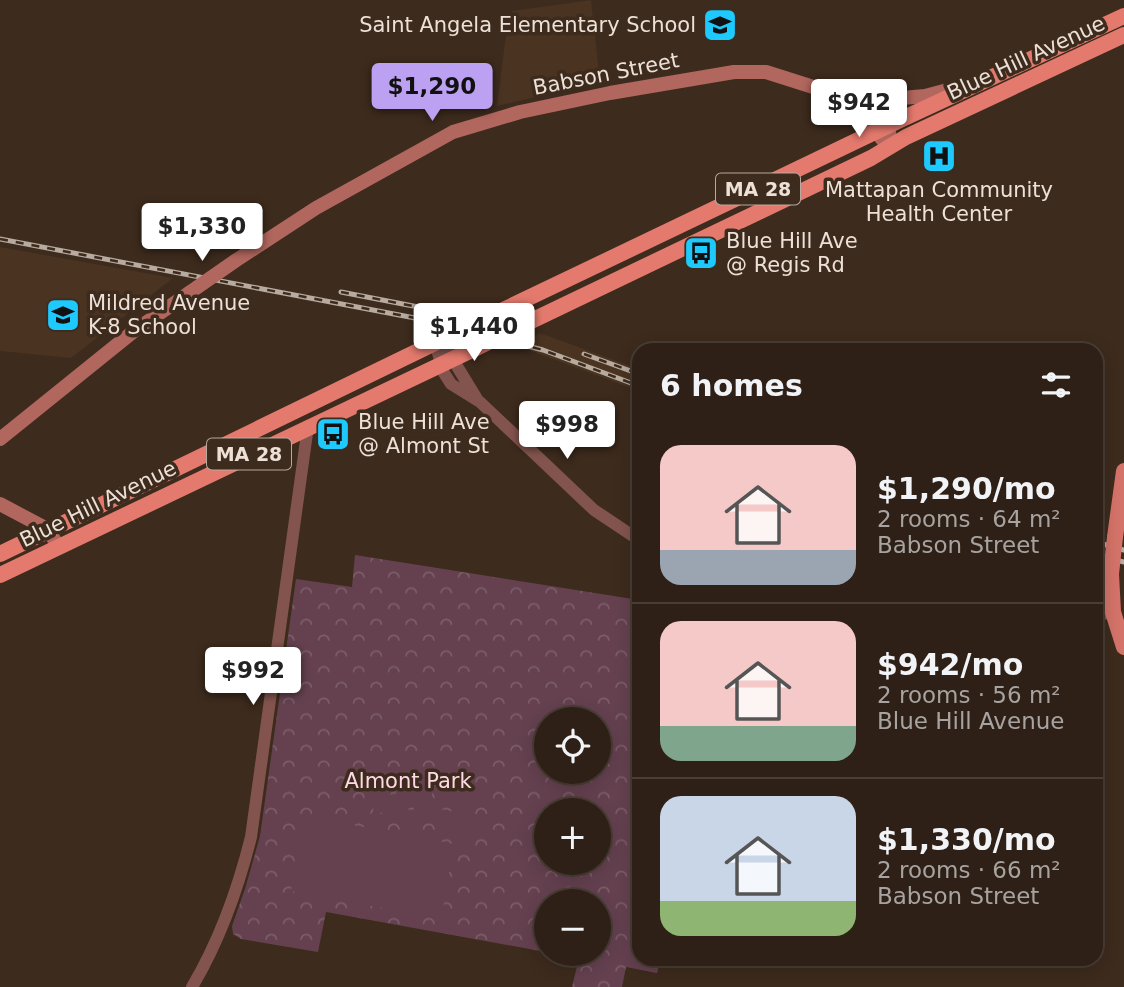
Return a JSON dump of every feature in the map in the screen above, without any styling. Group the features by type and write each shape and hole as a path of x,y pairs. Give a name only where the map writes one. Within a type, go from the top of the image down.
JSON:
{"highway":[{"name":"Blue Hill Avenue","path":"0,554 438,341 1124,16"},
{"name":"Blue Hill Avenue","path":"0,575 860,163 941,120 1124,35"},
{"path":"934,104 941,120"}],"main road":[{"name":"Babson Street","path":"0,439 134,331 235,261 307,214 439,139 474,124 610,93 734,72 766,72 851,99 868,101"},
{"name":"Blue Hill Avenue","path":"868,101 930,95 991,78"},
{"path":"851,99 881,129 891,146"},
{"path":"868,101 877,107 881,129"},
{"path":"1124,471 1111,574 1112,612 1124,647"},
{"path":"0,504 49,530 58,547"}],"street":[{"path":"438,341 446,362 445,376 454,386 480,402 594,510 632,535"},
{"path":"192,987 213,948 235,894 251,837 308,426"},
{"path":"1103,614 1112,612"}],"shaded area":[{"path":"591,0 600,82 497,106 512,11"},
{"name":"Mildred Avenue K-8 School","path":"0,247 173,278 71,358 0,351"},
{"path":"540,333 632,366 632,388 515,345"}],"green space":[{"name":"Almont Park","path":"355,555 632,599 632,966 658,966 657,973 626,967 622,987 572,987 577,966 611,966 611,889 534,889 534,950 326,912 318,952 241,939 233,934 232,926 260,836 296,579 352,587"},
{"path":"379,779 393,782 387,814 373,811"},
{"path":"398,782 413,785 407,818 392,815"},
{"path":"443,783 478,790 474,811 439,804"},
{"path":"418,786 433,789 427,821 412,819"},
{"path":"439,809 473,815 470,836 435,830"},
{"path":"304,816 454,844 441,919 291,891"},
{"path":"638,966 658,966 657,973 638,969"}],"railway":[{"path":"0,239 436,322 543,350 632,383"},
{"path":"341,292 439,311 505,329"},
{"path":"584,354 632,371"},
{"path":"1103,544 1124,550"},
{"path":"1103,557 1124,562"}],"place":[{"name":"Saint Angela Elementary School","path":"720,25"},
{"name":"Mattapan Community Health Center","path":"939,156"},
{"name":"Blue Hill Ave @ Regis Rd","path":"701,253"},
{"name":"Mildred Avenue K-8 School","path":"63,315"},
{"name":"Blue Hill Ave @ Almont St","path":"333,434"}]}
